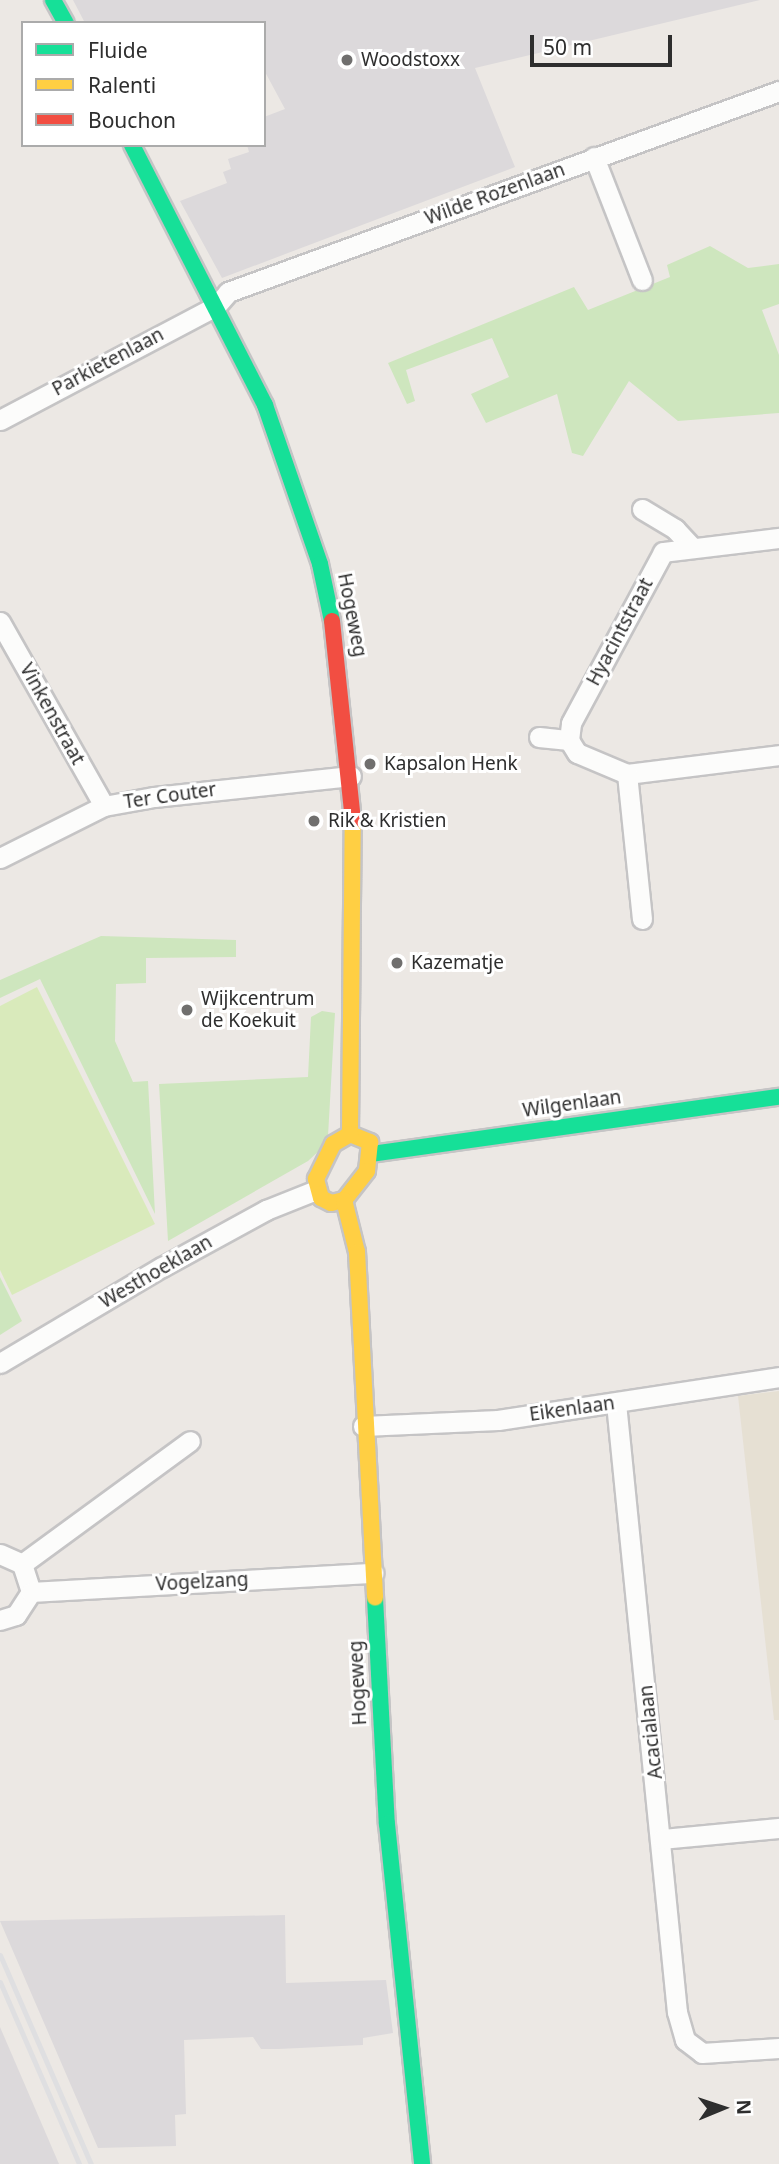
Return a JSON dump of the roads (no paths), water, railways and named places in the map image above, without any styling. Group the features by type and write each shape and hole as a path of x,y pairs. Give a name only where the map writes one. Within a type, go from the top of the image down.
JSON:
{"street":[{"path":"53,0 65,21"},
{"name":"Wilde Rozenlaan","path":"216,306 228,292 779,91"},
{"name":"Hogeweg","path":"133,147 265,405 320,564 339,650 351,776 354,1015 350,1134"},
{"path":"594,157 642,280"},
{"name":"Parkietenlaan","path":"0,420 216,306"},
{"path":"642,509 675,529 691,546"},
{"name":"Hyacintstraat","path":"569,740 571,723 663,552 691,546 779,538"},
{"name":"Vinkenstraat","path":"0,622 104,806"},
{"path":"539,737 569,740 577,753 627,774 779,755"},
{"path":"627,774 642,919"},
{"name":"Ter Couter","path":"0,858 104,806 351,776"},
{"name":"Wilgenlaan","path":"371,1154 779,1097"},
{"path":"350,1134 370,1142 371,1154 367,1171 344,1200 331,1203 316,1190 320,1167 333,1144 350,1134"},
{"name":"Westhoeklaan","path":"0,1363 162,1266 266,1210 316,1190"},
{"name":"Hogeweg","path":"344,1200 357,1252 363,1426 388,1836 422,2164"},
{"name":"Eikenlaan","path":"363,1426 498,1420 779,1377"},
{"name":"Acacialaan","path":"616,1403 662,1839 677,2012 685,2040 702,2053 779,2048"},
{"path":"22,1564 190,1441"},
{"path":"0,1554 22,1564 31,1591 16,1615 0,1620"},
{"name":"Vogelzang","path":"31,1591 373,1573"},
{"path":"662,1839 779,1828"}],"railway":[{"path":"0,1955 91,2164"},
{"path":"0,1982 79,2164"}],"place":[{"name":"Woodstoxx","path":"347,60"},
{"name":"Kapsalon Henk","path":"370,764"},
{"name":"Rik & Kristien","path":"314,821"},
{"name":"Kazematje","path":"397,963"},
{"name":"Wijkcentrum de Koekuit","path":"187,1010"}]}
